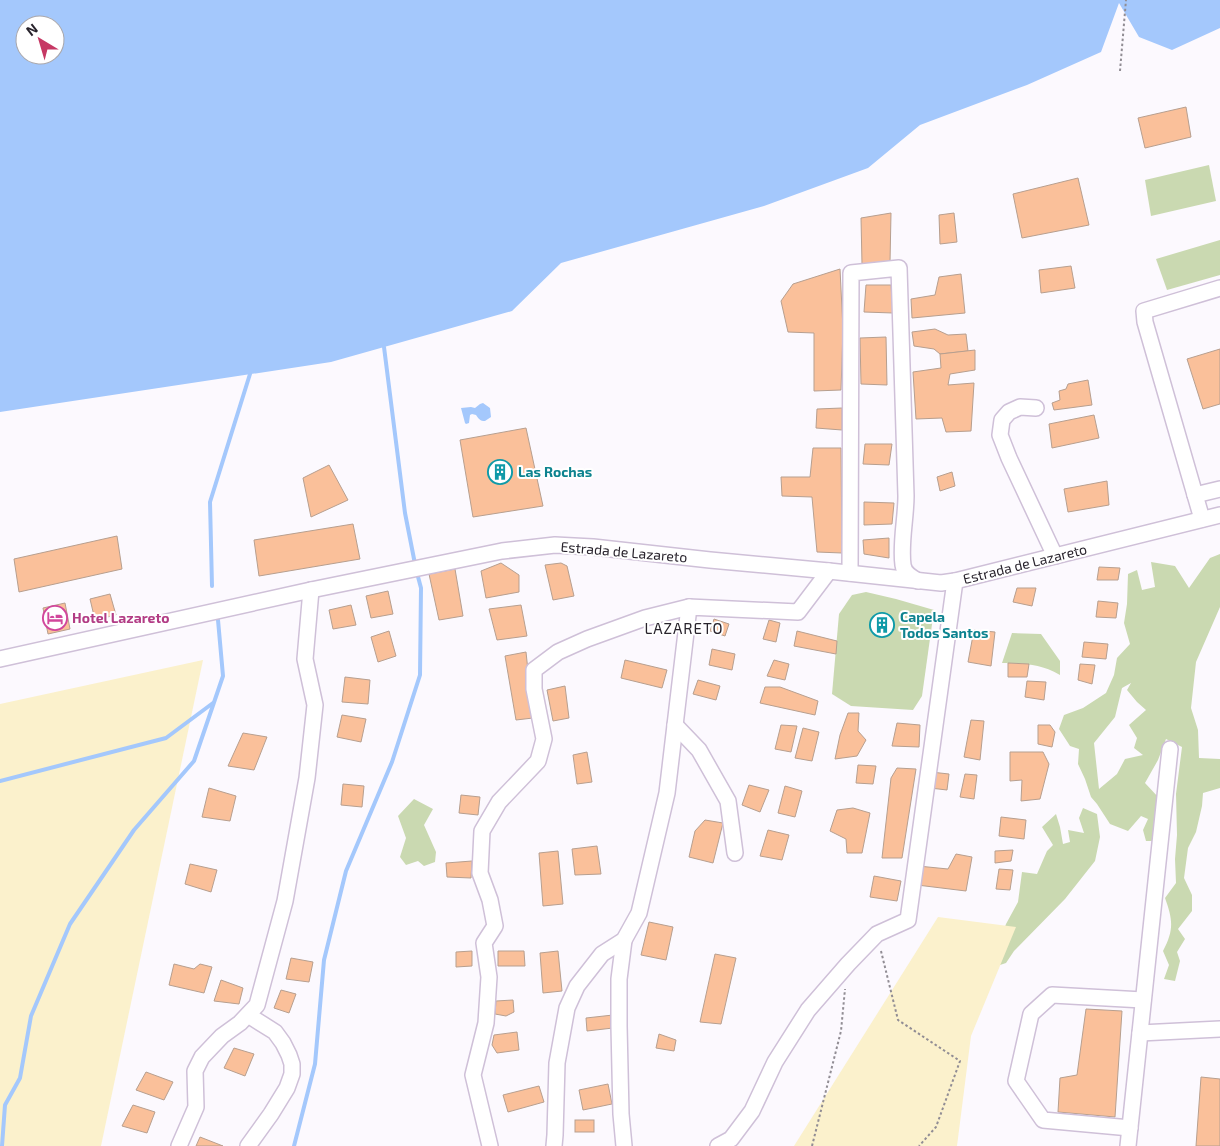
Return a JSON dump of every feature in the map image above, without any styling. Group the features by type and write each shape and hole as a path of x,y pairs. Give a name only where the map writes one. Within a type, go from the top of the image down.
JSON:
{"street":[{"path":"850,574 851,273 899,268 906,504 903,563 907,573 918,581"},
{"path":"1202,520 1145,322 1144,311 1220,288"},
{"path":"1036,408 1020,407 1009,412 1002,420 1000,435 1055,556"},
{"path":"1195,495 1220,489"},
{"name":"Estrada de Lazareto","path":"0,659 311,590 502,551 555,546 593,547 941,583 956,581 1220,515"},
{"path":"490,1146 473,1075 486,1024 489,977 484,942 495,926 490,900 480,873 482,831 498,802 538,761 544,739 534,689 534,670 558,652 587,639 645,618 689,607 798,612 829,571"},
{"path":"718,1146 731,1139 752,1111 775,1062 808,1010 877,934 908,920 956,581"},
{"path":"179,1146 196,1107 195,1071 202,1057 222,1036 240,1023 257,1005 285,901 307,778 315,705 305,658 311,590"},
{"path":"624,1146 621,1114 619,979 624,940 639,913 667,793 689,607"},
{"path":"675,725 699,750 728,801 735,853"},
{"path":"1128,1146 1170,749"},
{"path":"554,1146 557,1064 567,1008 577,986 602,954 624,940"},
{"path":"1130,1128 1042,1120 1016,1081 1031,1014 1052,995 1143,1000"},
{"path":"248,1015 275,1032 284,1043 292,1064 292,1074 286,1088 271,1114 248,1146"},
{"path":"1140,1033 1220,1029"}],"path":[{"path":"1120,71 1126,0"},
{"path":"877,934 898,1020 960,1061 936,1127 919,1146"},
{"path":"812,1146 841,1031 848,964"}],"green space":[{"path":"1209,165 1216,201 1151,216 1145,180"},
{"path":"1220,240 1220,275 1167,290 1156,259"},
{"path":"1220,554 1220,607 1196,662 1191,708 1198,730 1199,758 1220,759 1220,788 1203,793 1196,832 1188,848 1184,878 1192,895 1192,911 1178,929 1185,939 1177,952 1180,961 1175,981 1164,979 1169,965 1163,951 1171,931 1170,913 1165,898 1176,883 1176,794 1182,747 1166,739 1158,760 1145,783 1159,798 1168,814 1169,835 1155,841 1146,841 1143,830 1148,819 1141,816 1128,831 1110,824 1091,797 1078,764 1079,749 1070,746 1059,729 1064,715 1083,708 1106,693 1114,675 1117,658 1130,644 1124,623 1128,574 1137,570 1142,590 1155,587 1151,562 1175,566 1189,588 1210,558","holes":["1131,683 1127,690 1146,710 1129,725 1137,738 1134,748 1143,755 1125,759 1117,774 1099,789 1094,743 1115,717 1122,688"]},
{"path":"866,592 934,610 922,696 913,710 851,706 832,694 839,614 852,595"},
{"path":"1012,633 1041,634 1060,661 1060,675 1038,666 1002,663"},
{"path":"414,799 433,809 424,825 436,852 435,862 424,866 418,861 406,865 400,857 406,838 398,816"},
{"path":"1083,808 1097,814 1100,837 1095,861 1065,899 1014,951 1006,963 1000,965 994,957 1006,924 1018,902 1022,872 1037,874 1047,851 1053,845 1042,827 1056,814 1063,844 1070,842 1068,830 1084,833 1079,818"}],"sand":[{"path":"203,660 101,1146 0,1146 0,704"},
{"path":"938,917 1016,927 971,1036 957,1146 794,1146"}],"water":[{"path":"0,0 1220,0 1220,28 1172,50 1139,37 1119,3 1101,52 1027,85 920,125 868,168 764,206 561,263 512,311 331,362 0,412"},
{"path":"483,403 490,408 491,417 483,421 472,414 470,415 469,423 466,424 461,408 475,408"}],"building":[{"path":"1186,107 1191,137 1145,148 1138,118"},
{"path":"1078,178 1089,225 1022,238 1013,194"},
{"path":"891,213 890,263 862,264 861,218"},
{"path":"954,213 957,242 940,244 939,215"},
{"path":"1071,266 1075,288 1041,293 1039,270"},
{"path":"840,269 843,329 841,390 814,391 814,333 788,332 781,301 793,284"},
{"path":"961,274 965,313 912,318 911,299 935,295 939,277"},
{"path":"866,285 891,285 893,313 864,312"},
{"path":"935,329 948,335 966,334 968,351 940,354 934,349 914,346 912,332"},
{"path":"886,337 887,385 861,384 860,338"},
{"path":"1220,349 1220,404 1203,409 1187,359"},
{"path":"975,350 975,370 950,374 948,385 974,383 971,431 946,432 942,418 916,419 913,372 941,368 940,354"},
{"path":"1088,380 1092,405 1054,410 1052,403 1060,400 1059,391 1066,389 1068,384"},
{"path":"842,408 842,430 816,428 817,409"},
{"path":"1094,415 1099,438 1052,448 1049,424"},
{"name":"Las Rochas","path":"526,428 543,506 473,517 460,440"},
{"path":"865,444 892,444 889,465 863,464"},
{"path":"813,448 841,448 842,553 817,552 812,497 782,496 781,477 810,477"},
{"path":"329,465 348,500 311,517 303,478"},
{"path":"952,472 955,486 940,491 937,477"},
{"path":"1107,481 1109,505 1068,512 1064,489"},
{"path":"864,502 894,503 892,524 864,525"},
{"path":"353,524 360,559 259,576 254,540"},
{"path":"117,536 122,569 19,592 14,559"},
{"path":"889,538 889,558 864,554 863,540"},
{"path":"501,563 519,575 519,592 486,598 481,571"},
{"path":"561,563 567,566 574,596 553,600 545,565"},
{"path":"1099,567 1120,568 1118,580 1097,580"},
{"path":"455,569 463,616 439,620 429,574"},
{"path":"1017,588 1036,588 1032,606 1013,602"},
{"path":"388,591 393,614 371,618 366,596"},
{"path":"110,594 116,615 95,620 90,599"},
{"path":"1098,601 1118,603 1116,618 1096,617"},
{"path":"65,603 70,629 48,634 43,608"},
{"path":"351,605 356,625 333,629 329,610"},
{"path":"521,605 527,636 497,640 489,609"},
{"path":"714,619 729,624 725,636 710,631"},
{"path":"769,620 780,623 776,642 763,639"},
{"name":"Capela Todos Santos","path":"879,620 887,620 885,631 876,631"},
{"path":"974,630 995,632 991,666 968,662"},
{"path":"389,631 396,656 378,662 371,637"},
{"path":"797,631 837,641 836,654 794,646"},
{"path":"1084,642 1108,644 1106,659 1082,657"},
{"path":"712,649 735,654 732,670 709,665"},
{"path":"526,652 533,718 516,720 505,656"},
{"path":"625,660 667,670 662,688 621,678"},
{"path":"774,660 789,664 785,680 767,676"},
{"path":"1008,663 1029,664 1027,677 1008,677"},
{"path":"1080,664 1095,665 1092,684 1078,680"},
{"path":"345,677 370,680 368,704 342,702"},
{"path":"698,680 720,686 716,700 693,694"},
{"path":"1027,681 1046,682 1044,700 1025,697"},
{"path":"565,686 569,718 553,721 547,690"},
{"path":"765,687 780,687 818,701 815,715 760,703"},
{"path":"848,713 859,713 858,731 866,740 857,756 835,759 840,735"},
{"path":"342,715 366,719 361,742 337,737"},
{"path":"971,720 984,721 980,760 964,757"},
{"path":"897,723 920,725 919,747 892,746"},
{"path":"781,725 797,726 791,752 775,749"},
{"path":"1038,725 1050,725 1055,732 1052,747 1038,744"},
{"path":"803,728 819,732 812,761 795,758"},
{"path":"243,733 267,737 254,770 228,766"},
{"path":"587,752 592,782 577,784 573,755"},
{"path":"1010,752 1043,752 1049,764 1040,799 1021,801 1022,780 1010,781"},
{"path":"858,765 876,766 873,784 856,783"},
{"path":"897,768 916,769 902,858 882,858 891,778"},
{"path":"931,772 949,774 947,790 930,788"},
{"path":"965,774 977,775 974,799 960,797"},
{"path":"343,784 364,786 362,807 341,805"},
{"path":"749,785 769,790 760,812 742,805"},
{"path":"785,786 802,791 795,817 778,813"},
{"path":"209,788 236,796 230,821 202,817"},
{"path":"461,795 480,797 478,815 459,813"},
{"path":"853,808 870,813 862,853 847,853 846,839 830,831 837,810"},
{"path":"1001,817 1026,820 1024,839 999,836"},
{"path":"705,820 723,823 713,863 689,857 695,831"},
{"path":"768,830 789,835 782,860 760,856"},
{"path":"597,846 601,874 575,875 572,849"},
{"path":"1013,850 1011,861 995,863 995,851"},
{"path":"558,851 563,904 543,906 539,853"},
{"path":"956,854 972,857 966,891 917,885 918,866 948,869"},
{"path":"472,861 471,878 447,877 446,863"},
{"path":"190,864 217,870 211,892 185,884"},
{"path":"999,869 1013,870 1010,890 996,889"},
{"path":"874,876 901,881 897,901 870,897"},
{"path":"649,922 673,927 666,960 641,955"},
{"path":"472,951 472,966 456,967 456,952"},
{"path":"498,951 524,951 525,966 498,966"},
{"path":"558,951 562,991 543,993 540,953"},
{"path":"715,954 736,958 721,1024 700,1022"},
{"path":"291,958 313,962 309,982 286,979"},
{"path":"174,964 194,969 200,964 212,967 204,993 169,985"},
{"path":"221,980 243,988 239,1004 214,1001"},
{"path":"281,990 296,994 289,1013 274,1008"},
{"path":"513,1000 514,1012 506,1016 495,1014 496,1001"},
{"path":"1086,1009 1122,1011 1115,1117 1058,1112 1060,1078 1077,1075"},
{"path":"613,1015 613,1028 587,1031 586,1018"},
{"path":"517,1032 519,1050 497,1053 492,1045 494,1035"},
{"path":"659,1034 676,1040 674,1051 656,1048"},
{"path":"234,1048 254,1054 245,1076 224,1068"},
{"path":"146,1072 173,1082 164,1100 136,1090"},
{"path":"1201,1077 1220,1079 1220,1146 1196,1146"},
{"path":"608,1084 612,1104 583,1110 579,1090"},
{"path":"539,1086 544,1102 508,1112 503,1095"},
{"path":"133,1105 155,1112 147,1133 122,1126"},
{"path":"575,1120 594,1120 594,1132 575,1132"},
{"path":"200,1137 223,1146 196,1146"}],"waterway":[{"path":"384,347 405,513 415,564"},
{"path":"212,586 210,502 250,374"},
{"path":"294,1146 315,1064 324,960 346,871 392,762 420,675 421,588 417,573"},
{"path":"2,1146 5,1105 20,1078 31,1016 70,924 134,830 194,761 223,676 218,620"},
{"path":"0,781 166,738 213,703"}],"place":[{"name":"Las Rochas","path":"500,472"},
{"name":"Hotel Lazareto","path":"55,618"},
{"name":"Capela Todos Santos","path":"882,625"}],"district":[{"name":"LAZARETO","path":"684,629"}]}
